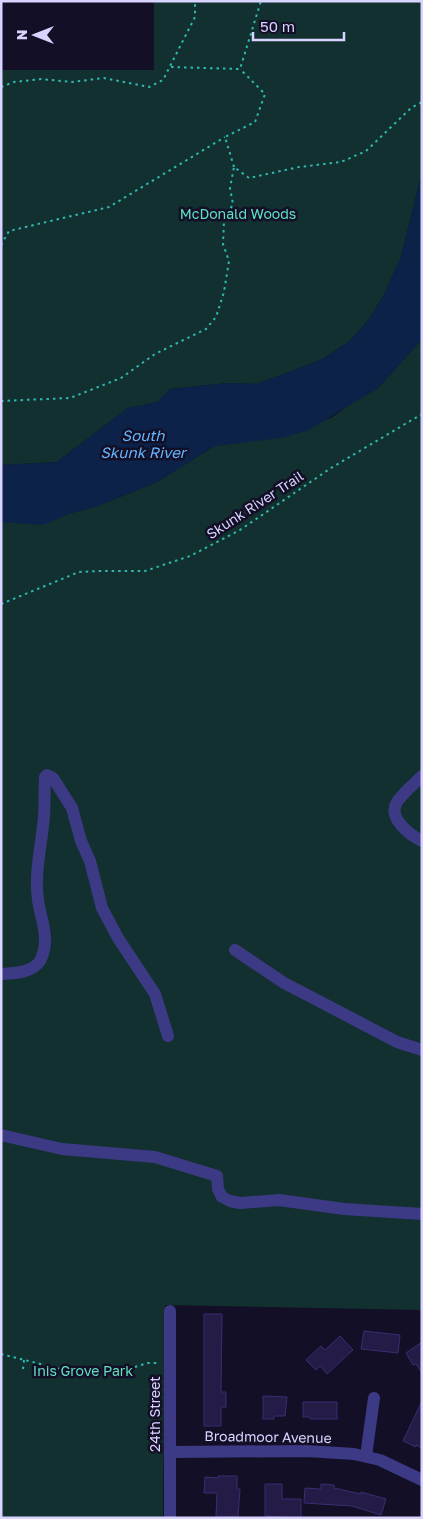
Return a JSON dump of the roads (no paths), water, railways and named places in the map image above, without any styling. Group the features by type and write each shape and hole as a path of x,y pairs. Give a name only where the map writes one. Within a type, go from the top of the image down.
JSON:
{"street":[{"path":"1,974 31,969 40,960 43,952 45,929 38,900 37,875 44,814 45,777 47,776 53,778 72,808 81,841 90,861 102,908 118,938 155,994 168,1036"},
{"path":"422,776 397,803 395,810 396,817 403,828 422,841"},
{"path":"235,950 284,983 398,1042 422,1050"},
{"path":"1,1135 62,1150 155,1157 217,1176 218,1189 222,1197 240,1203 279,1200 344,1209 422,1214"},
{"name":"24th Street","path":"170,1311 170,1518"},
{"path":"366,1456 374,1398"},
{"name":"Broadmoor Avenue","path":"170,1452 306,1451 366,1456 397,1467 422,1480"}],"water":[{"name":"South Skunk River","path":"422,172 422,339 378,388 307,431 280,438 214,446 157,482 95,507 71,513 43,525 1,522 1,465 57,462 128,408 158,402 170,389 228,383 257,384 321,360 350,341 369,319 385,293 401,257"}],"park label":[{"name":"McDonald Woods","path":"238,214"},
{"name":"Inis Grove Park","path":"83,1371"}]}
